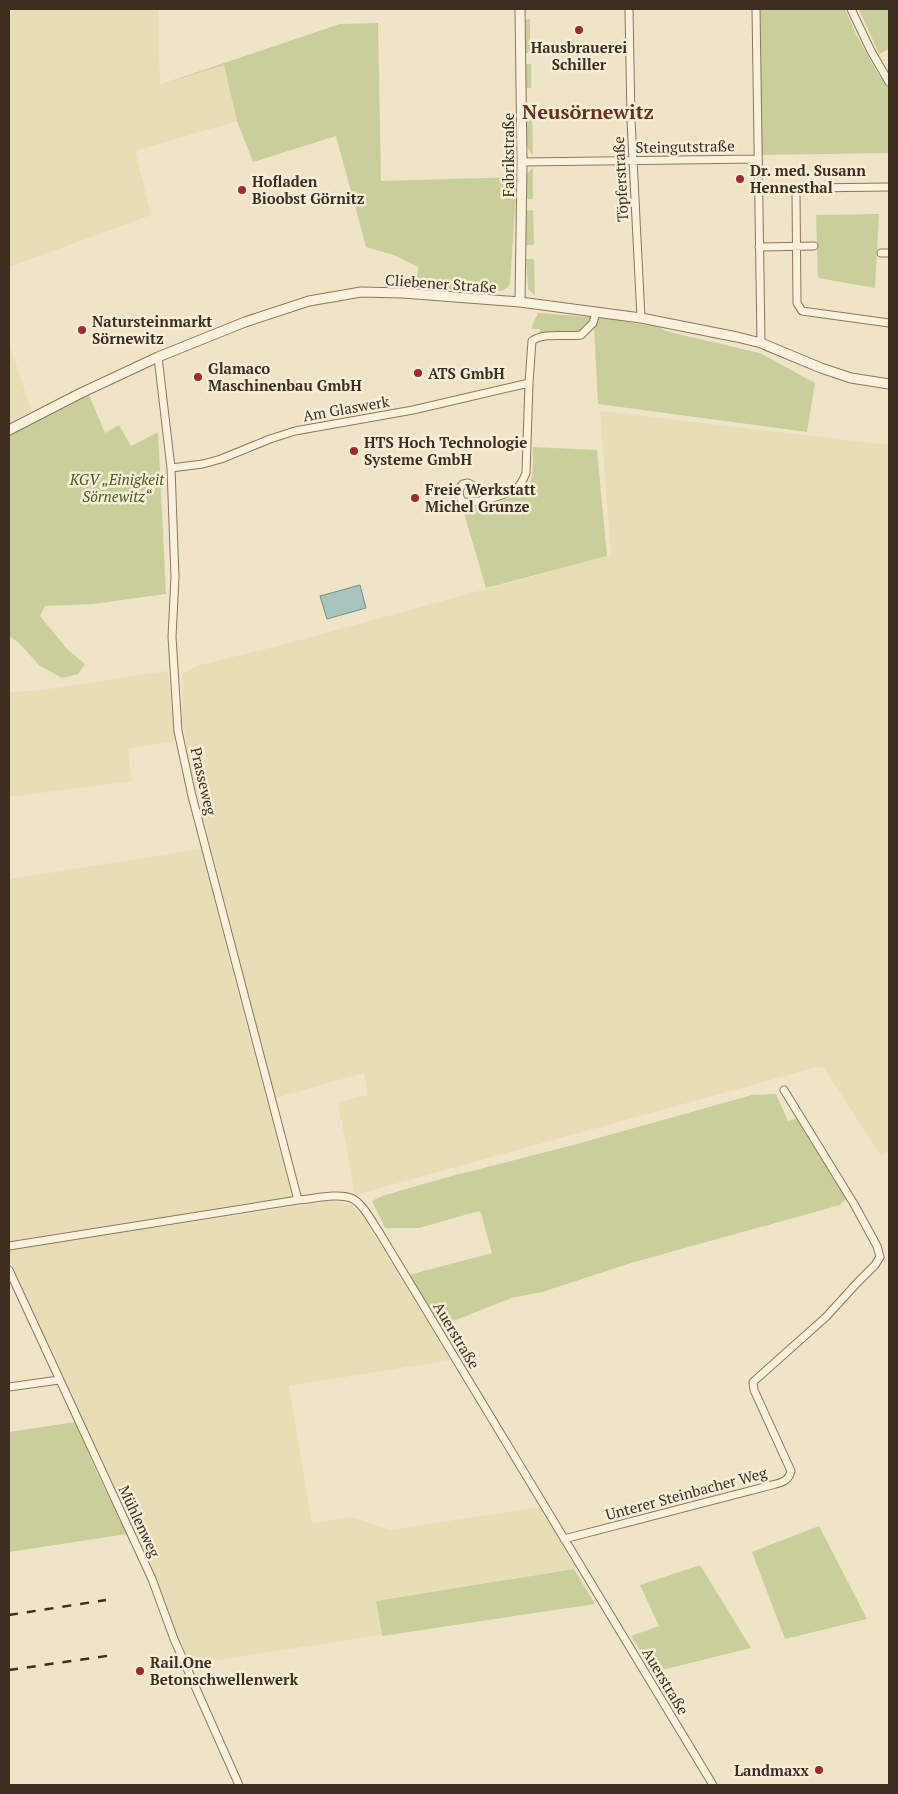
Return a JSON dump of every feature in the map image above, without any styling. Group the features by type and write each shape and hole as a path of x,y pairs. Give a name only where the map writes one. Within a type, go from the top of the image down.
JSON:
{"street":[{"name":"Fabrikstraße","path":"520,9 522,162 520,302"},
{"name":"Töpferstraße","path":"628,9 632,161 641,318"},
{"path":"756,9 761,343"},
{"path":"851,9 871,51 889,82"},
{"name":"Steingutstraße","path":"522,162 758,159"},
{"path":"889,187 806,188 798,190 797,246 797,303 802,312 889,323"},
{"path":"759,247 814,246"},
{"path":"881,252 889,253"},
{"name":"Cliebener Straße","path":"9,430 81,393 158,357 284,308 335,295 374,292 520,302 641,318 761,343 821,368 851,378 889,384"},
{"path":"495,496 468,483 463,484 459,492 459,497 465,503 508,493 517,488 524,479 526,473 532,341 536,338 549,336 581,336 593,323 596,312"},
{"name":"Prasseweg","path":"158,357 171,468 175,577 172,636 178,731 192,796 298,1200"},
{"name":"Am Glaswerk","path":"171,468 203,464 221,459 295,431 412,410 529,383"},
{"name":"Unterer Steinbacher Weg","path":"564,1539 768,1486 786,1481 790,1477 791,1471 754,1390 753,1382 826,1317 875,1265 880,1257 877,1246 854,1204 784,1090"},
{"name":"Auerstraße","path":"9,1246 298,1200 337,1196 352,1198 361,1206 379,1232 713,1785"},
{"name":"Mühlenweg","path":"9,1270 152,1580 174,1639 239,1785"},
{"path":"9,1387 59,1380"}],"shaded area":[{"path":"9,9 158,9 160,85 224,64 237,121 135,151 151,215 9,267"},
{"path":"9,343 32,412 9,423"},
{"path":"600,411 889,445 889,1150 881,1156 824,1068 817,1067 355,1195 338,1102 368,1095 364,1073 275,1098 189,761 182,716 182,675 196,666 278,646 611,555"},
{"path":"168,671 175,741 128,749 132,781 9,797 9,692 41,690"},
{"path":"202,849 221,929 292,1197 9,1241 9,879"},
{"path":"333,1201 350,1205 362,1215 450,1360 289,1386 312,1523 352,1517 390,1530 540,1507 577,1568 376,1601 381,1635 191,1664 9,1258 9,1249"}],"green space":[{"path":"759,9 845,9 856,34 878,74 889,88 889,153 762,155"},
{"path":"859,9 889,9 889,49 879,54"},
{"path":"530,19 530,53 525,53 524,20"},
{"path":"378,23 381,181 517,177 510,283 502,291 416,288 418,267 394,255 366,247 336,136 253,162 237,121 224,65 159,85 340,24"},
{"path":"525,64 531,64 531,88 525,88"},
{"path":"525,112 532,112 533,155 526,141"},
{"path":"533,168 533,199 526,199 526,178"},
{"path":"533,210 534,245 526,245 526,211"},
{"path":"879,214 875,288 818,278 816,215"},
{"path":"526,259 534,259 535,296 528,289"},
{"path":"538,313 590,317 588,324 577,332 570,334 540,333 540,329 532,329"},
{"path":"600,317 661,328 665,331 760,353 815,383 807,432 598,404 594,326"},
{"name":"KGV „Einigkeit Sörnewitz“","path":"89,395 105,433 119,425 131,446 158,432 166,594 93,604 45,606 40,616 68,650 85,664 78,674 62,678 40,666 18,642 9,636 9,436"},
{"path":"533,447 597,450 607,556 486,588 463,510 508,499 523,491 532,478"},
{"path":"776,1094 788,1121 800,1117 850,1195 840,1205 631,1263 542,1292 511,1298 441,1326 409,1275 492,1253 481,1213 479,1211 419,1228 385,1228 372,1201 382,1196 448,1177 577,1144 752,1095"},
{"path":"75,1422 97,1473 127,1534 9,1552 9,1432"},
{"path":"819,1526 867,1619 785,1639 752,1552"},
{"path":"700,1565 751,1648 654,1672 631,1636 659,1626 640,1585"},
{"path":"574,1569 595,1604 382,1636 376,1601"}],"water":[{"path":"360,585 366,608 327,619 320,596"}],"railway":[{"path":"9,1615 106,1600"},
{"path":"9,1670 113,1655"}],"place":[{"name":"Hausbrauerei Schiller","path":"579,30"},
{"name":"Dr. med. Susann Hennesthal","path":"740,179"},
{"name":"Hofladen Bioobst Görnitz","path":"242,190"},
{"name":"Natursteinmarkt Sörnewitz","path":"82,330"},
{"name":"ATS GmbH","path":"418,373"},
{"name":"Glamaco Maschinenbau GmbH","path":"198,377"},
{"name":"HTS Hoch Technologie Systeme GmbH","path":"354,451"},
{"name":"Freie Werkstatt Michel Grunze","path":"415,498"},
{"name":"Rail.One Betonschwellenwerk","path":"140,1671"},
{"name":"Landmaxx","path":"819,1770"}],"district":[{"name":"Neusörnewitz","path":"588,111"}]}
